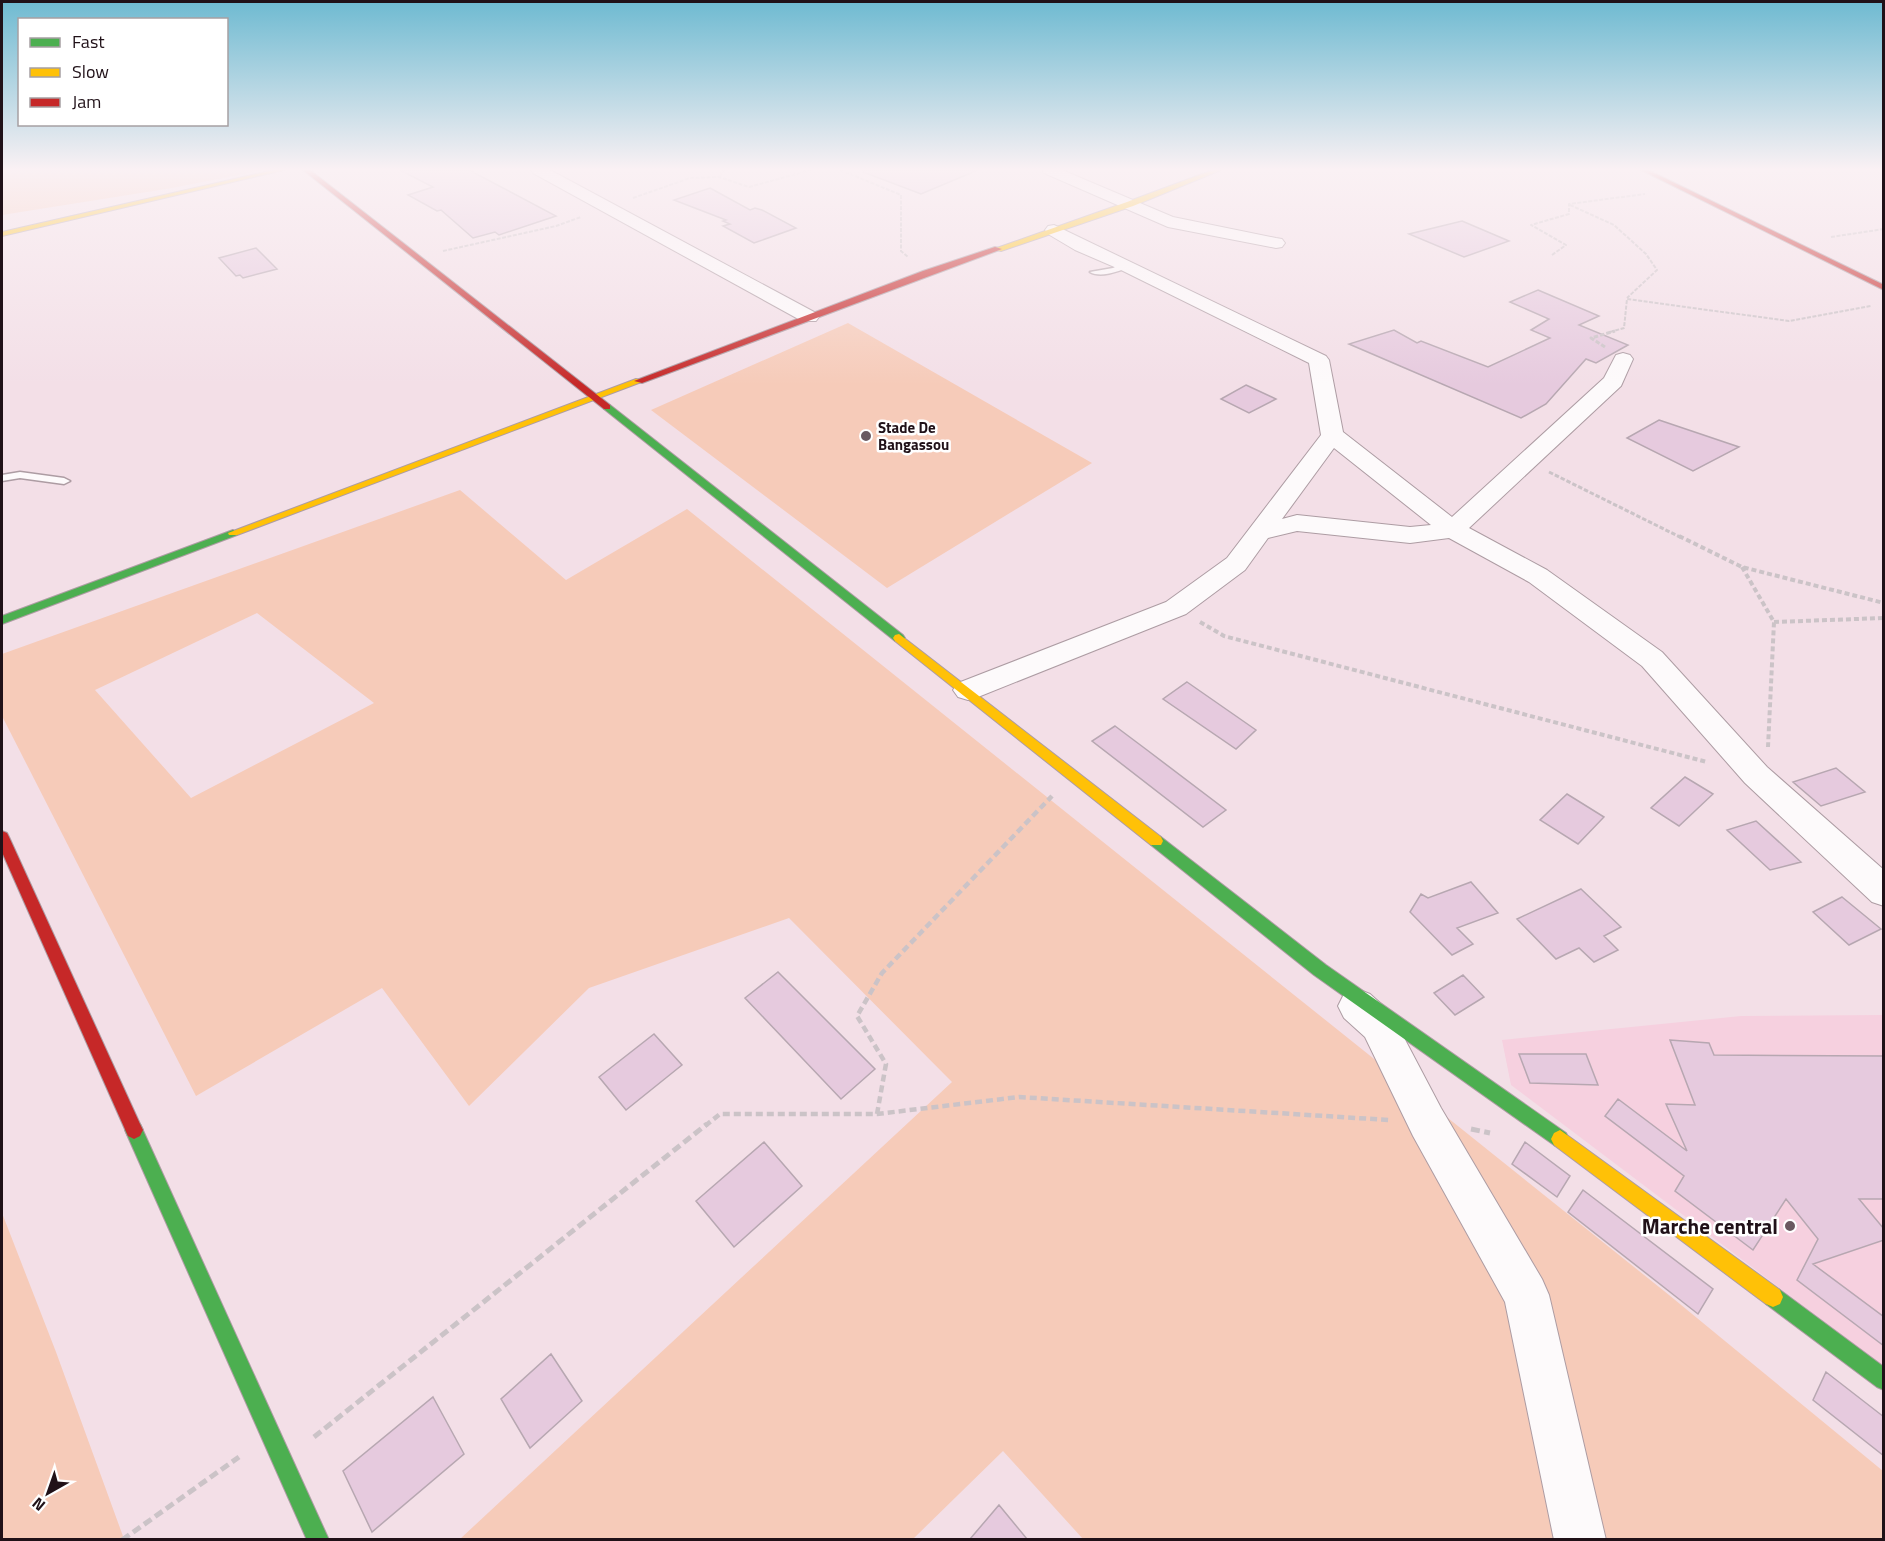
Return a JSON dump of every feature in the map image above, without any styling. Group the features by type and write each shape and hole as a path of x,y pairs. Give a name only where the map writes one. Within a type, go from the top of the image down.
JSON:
{"street":[{"path":"398,242 1320,970 1534,1119 1884,1380"},
{"path":"672,242 810,317"},
{"path":"2,620 926,273 1019,242"},
{"path":"1073,242 1318,360 1332,435 1454,530 1538,576 1652,659 1756,775 1884,892"},
{"path":"1791,242 1884,288"},
{"path":"1259,533 1297,523 1410,535 1454,530 1613,381 1623,359"},
{"path":"968,690 1176,608 1236,564 1332,435"},
{"path":"2,837 318,1539"},
{"path":"1320,970 1378,1026 1427,1122 1526,1295 1580,1539"}],"lane":[{"path":"1094,272 1115,270 1125,265"},
{"path":"2,478 20,475 64,481"}],"path":[{"path":"901,242 901,250 926,273"},
{"path":"1552,255 1566,246 1559,242"},
{"path":"1623,359 1591,338 1624,328 1627,298 1657,270 1646,254 1633,242"},
{"path":"1627,298 1789,321 1873,305"},
{"path":"1527,462 1742,567 1884,603"},
{"path":"1176,608 1224,636 1756,775 1767,757 1774,622 1742,567"},
{"path":"1774,622 1884,618"},
{"path":"877,1114 886,1064 857,1016 882,973 1073,774"},
{"path":"283,1461 720,1114 877,1114 1019,1097 1427,1122 1508,1136 1534,1119"},
{"path":"122,1539 271,1434"}],"shaded area":[{"name":"Stade De Bangassou","path":"848,323 1092,463 887,588 651,410"},
{"path":"460,490 566,580 687,509 1669,1295 1883,1471 1883,1539 1083,1539 1003,1451 913,1539 460,1539 952,1082 789,918 589,988 469,1106 382,988 196,1096 2,716 2,654","holes":["257,613 374,703 191,798 95,690"]},
{"name":"Marche central","path":"1883,1015 1883,1366 1511,1085 1502,1040 1741,1016"},
{"path":"2,1213 56,1352 124,1539 2,1539"}],"building":[{"path":"1428,242 1506,242 1464,257"},
{"path":"256,248 277,269 243,278 240,275 236,276 219,258"},
{"path":"1538,290 1599,316 1579,325 1628,345 1596,363 1586,359 1546,404 1521,418 1349,344 1394,330 1417,343 1421,341 1488,367 1550,338 1531,330 1549,319 1510,302"},
{"path":"1246,385 1276,399 1249,413 1221,399"},
{"path":"1659,420 1739,447 1693,471 1627,438"},
{"path":"1187,682 1256,730 1236,749 1163,699"},
{"path":"1115,726 1226,810 1203,827 1092,741"},
{"path":"1836,768 1865,792 1821,806 1793,782"},
{"path":"1685,777 1713,794 1679,826 1651,808"},
{"path":"1567,794 1604,817 1578,844 1540,820"},
{"path":"1756,821 1801,862 1770,870 1727,830"},
{"path":"1471,882 1498,913 1457,928 1473,944 1452,955 1410,912 1421,894 1428,898"},
{"path":"1581,889 1621,927 1604,936 1618,950 1594,962 1579,948 1556,959 1517,919"},
{"path":"1842,897 1881,929 1849,945 1813,912"},
{"path":"778,972 875,1069 841,1099 745,998"},
{"path":"1463,975 1484,997 1455,1015 1434,993"},
{"path":"654,1034 682,1065 626,1110 599,1077"},
{"path":"1670,1040 1709,1043 1714,1055 1884,1056 1884,1199 1859,1199 1884,1229 1884,1240 1813,1264 1884,1317 1884,1346 1797,1280 1818,1239 1786,1199 1753,1250 1675,1191 1684,1176 1605,1116 1618,1099 1687,1151 1666,1104 1695,1105"},
{"path":"1519,1054 1586,1054 1598,1085 1530,1083"},
{"path":"764,1142 802,1186 734,1247 696,1201"},
{"path":"1525,1142 1570,1176 1557,1197 1512,1164"},
{"path":"1583,1190 1713,1289 1698,1314 1568,1212"},
{"path":"551,1354 582,1401 530,1448 501,1399"},
{"path":"1826,1372 1884,1417 1884,1456 1813,1400"},
{"path":"433,1397 464,1454 372,1532 343,1471"},
{"path":"999,1505 1027,1539 970,1539"}],"traffic: fast":[{"path":"607,407 899,638"},
{"path":"2,620 233,533"},
{"path":"1156,841 1320,970 1560,1139"},
{"path":"134,1130 318,1540"},
{"path":"1773,1297 1884,1380"}],"traffic: slow":[{"path":"998,249 1019,242"},
{"path":"233,533 639,381"},
{"path":"899,638 1156,841"},
{"path":"1560,1139 1773,1297"}],"traffic: jam":[{"path":"397,242 607,407"},
{"path":"1790,242 1884,288"},
{"path":"639,381 926,273 998,249"},
{"path":"2,837 134,1130"}],"place":[{"name":"Stade De Bangassou","path":"866,436"},
{"name":"Marche central","path":"1790,1226"}]}
